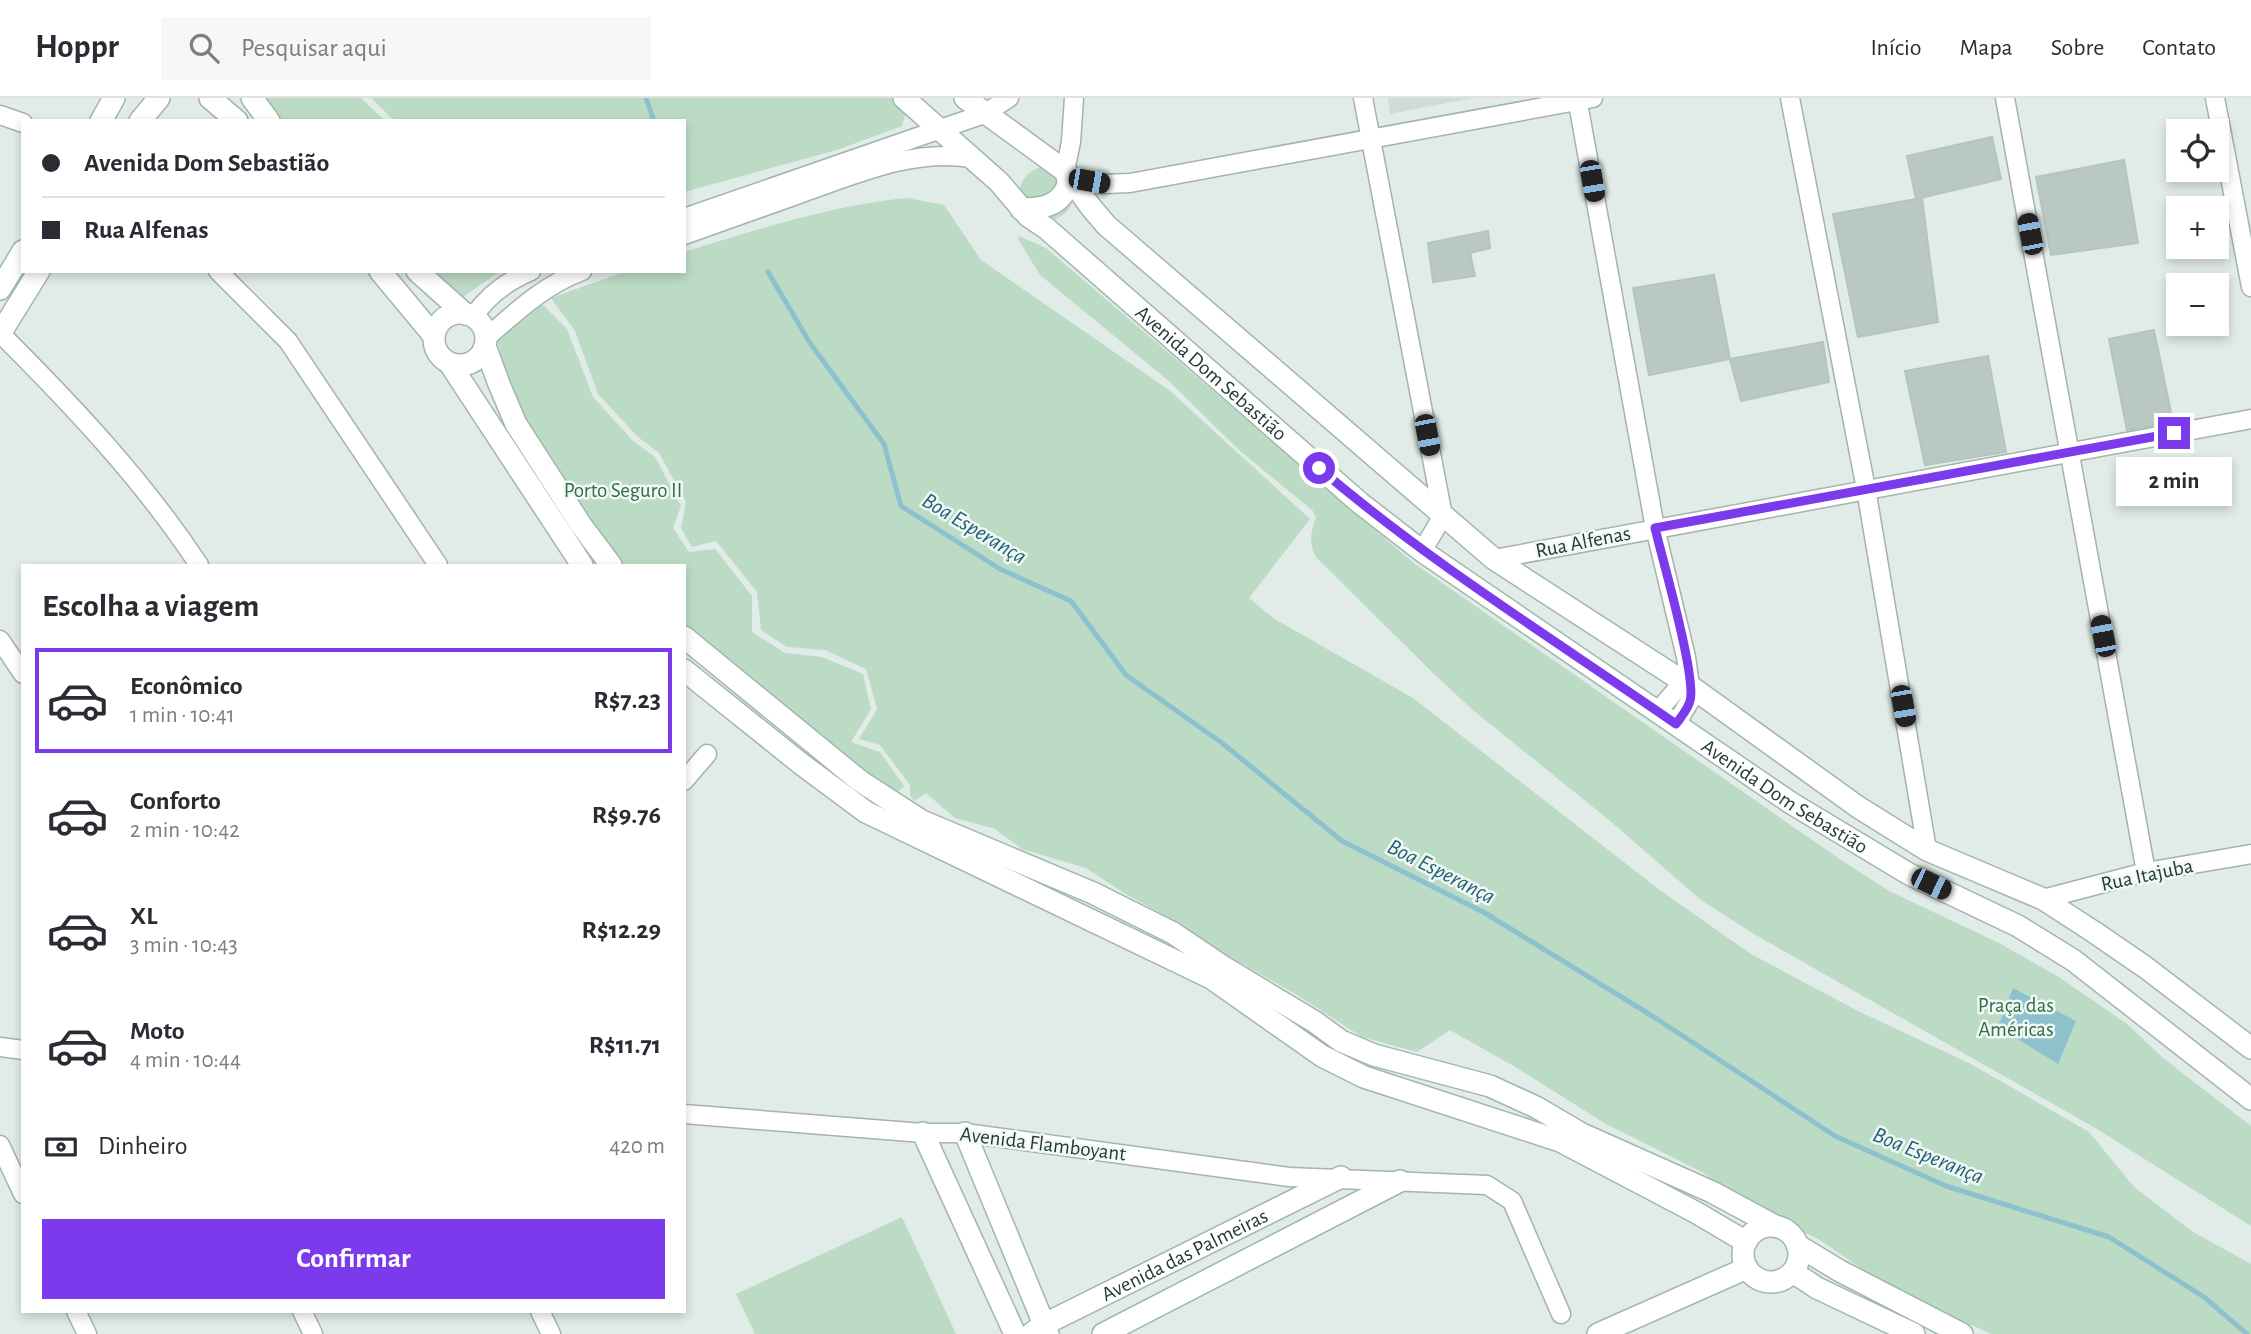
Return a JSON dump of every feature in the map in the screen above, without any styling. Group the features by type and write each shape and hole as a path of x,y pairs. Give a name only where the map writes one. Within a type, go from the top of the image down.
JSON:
{"street":[{"path":"102,119 114,98"},
{"path":"142,119 159,98"},
{"path":"210,98 235,119"},
{"path":"252,98 268,119"},
{"path":"904,98 971,158"},
{"name":"Avenida Dom Sebastião","path":"965,98 1072,180 1106,225 1494,559 1690,686 1858,807 1927,850 2043,899 2145,967 2251,1048"},
{"path":"686,217 940,130 991,119 1009,98"},
{"path":"1021,209 1039,209 1057,201 1072,180 1074,98"},
{"path":"1363,98 1443,516 1422,551"},
{"path":"1790,98 1866,489 1927,850"},
{"path":"2005,98 2146,872"},
{"path":"2215,98 2251,288"},
{"path":"1072,180 1105,184 1130,183 1583,99 1655,528 1686,657 1691,699 1676,724"},
{"path":"0,115 21,122"},
{"path":"686,234 885,166 920,158 971,158"},
{"name":"Avenida Dom Sebastião","path":"971,158 999,182 1021,209 1360,503 1422,551 1791,803 1909,874 2018,926 2073,960 2251,1099"},
{"path":"0,289 21,254"},
{"path":"38,273 0,334 107,445 199,564"},
{"path":"220,273 288,341 437,564"},
{"path":"382,273 434,336 437,352 450,364 581,564"},
{"path":"419,273 484,329 499,384 516,424 581,525 610,564"},
{"path":"434,336 448,316 469,315 492,293 527,273"},
{"path":"450,364 468,364 482,354 486,342 506,319 544,290 578,273"},
{"name":"Rua Alfenas","path":"1494,559 2251,419"},
{"path":"686,638 860,781 922,821 1093,893 1173,933 1341,1041 1374,1055 1490,1086 1536,1107 1582,1133 1712,1192 1775,1226 1793,1236 1797,1245 1797,1263 1793,1272 1774,1282 1763,1281 1747,1268 1744,1260 1746,1242 1758,1230 1775,1226"},
{"path":"0,640 21,671"},
{"path":"686,672 866,812 1211,978 1321,1056 1364,1077 1560,1141 1697,1213 1746,1242"},
{"path":"1658,711 1676,690 1690,686"},
{"path":"686,779 707,754"},
{"name":"Rua Itajuba","path":"2043,899 2146,872 2251,854"},
{"path":"0,1047 21,1050"},
{"name":"Avenida Flamboyant","path":"686,1114 923,1133 965,1133 1289,1177 1342,1177 1487,1185 1512,1201 1561,1314"},
{"path":"923,1133 1015,1334"},
{"path":"965,1133 1041,1331"},
{"path":"0,1145 21,1190"},
{"name":"Avenida das Palmeiras","path":"1041,1331 1342,1177"},
{"name":"Avenida das Palmeiras","path":"1103,1334 1400,1181"},
{"path":"1797,1245 1840,1272 1962,1334"},
{"path":"1598,1334 1747,1268"},
{"path":"1793,1272 1818,1288 1914,1334"},
{"path":"77,1313 87,1334"},
{"path":"303,1313 313,1334"},
{"path":"541,1313 551,1334"}],"shaded area":[{"path":"1388,98 1472,98 1390,114"}],"green space":[{"path":"258,98 361,98 383,119 276,119"},
{"path":"371,98 910,98 902,126 837,150 686,191 686,119 393,119"},
{"path":"1045,166 1052,167 1074,196 1066,213 1048,221 1019,192 1028,174"},
{"path":"907,198 944,205 981,260 1169,390 1310,519 1249,598 1273,618 1413,698 1661,891 1751,954 1858,1011 1971,1064 2089,1132 2134,1187 2193,1232 2251,1264 2251,1334 1991,1334 1884,1284 1820,1240 1736,1199 1704,1173 1606,1124 1450,1030 1417,1052 1362,1037 1086,868 1022,849 995,829 955,818 926,793 914,801 910,795 910,785 880,745 859,739 877,709 866,669 825,650 787,647 761,630 757,592 716,541 692,547 681,528 686,502 659,453 638,437 598,394 575,331 551,298 621,273 686,273 686,251 822,212"},
{"name":"Praça das Américas","path":"1019,236 1046,248 1415,564 1841,860 1889,891 1999,943 2059,977 2127,1024 2163,1058 2251,1126 2251,1226 2097,1129 1754,934 1701,900 1609,820 1474,711 1433,673 1316,557 1311,542 1316,517 1313,511 1239,450 1170,382 1040,275 1018,239"},
{"path":"425,273 498,273 458,300"},
{"name":"Porto Seguro II","path":"537,299 567,329 593,397 633,441 655,457 681,506 673,528 689,552 715,549 752,596 752,632 785,653 822,657 863,674 871,709 851,742 880,752 904,786 896,794 895,801 686,631 686,564 621,564 522,423 507,386 497,337"},
{"path":"902,1217 956,1334 755,1334 736,1294"}],"water":[{"path":"2013,988 2076,1021 2058,1064 1998,1027"}],"building":[{"path":"1992,137 2001,179 1916,199 1907,156"},
{"path":"2124,160 2138,243 2051,255 2036,177"},
{"path":"1922,198 1938,322 1858,337 1833,214"},
{"path":"1488,231 1490,248 1470,253 1475,276 1433,282 1428,243"},
{"path":"1714,275 1730,359 1649,375 1633,288"},
{"path":"2154,330 2173,422 2127,430 2109,339"},
{"path":"1823,342 1829,382 1741,401 1730,359"},
{"path":"1988,356 2006,452 1925,465 1905,371"}],"waterway":[{"name":"Boa Esperança","path":"646,98 653,119"},
{"name":"Boa Esperança","path":"768,272 810,343 884,444 901,506 1000,569 1071,601 1126,675 1222,743 1342,841 1485,913 1657,1019 1835,1136 1946,1186 2109,1237 2204,1297 2247,1334"}],"route":[{"path":"1319,468 1422,551 1676,724 1691,699 1690,686 1686,657 1655,528 2174,433"}]}
